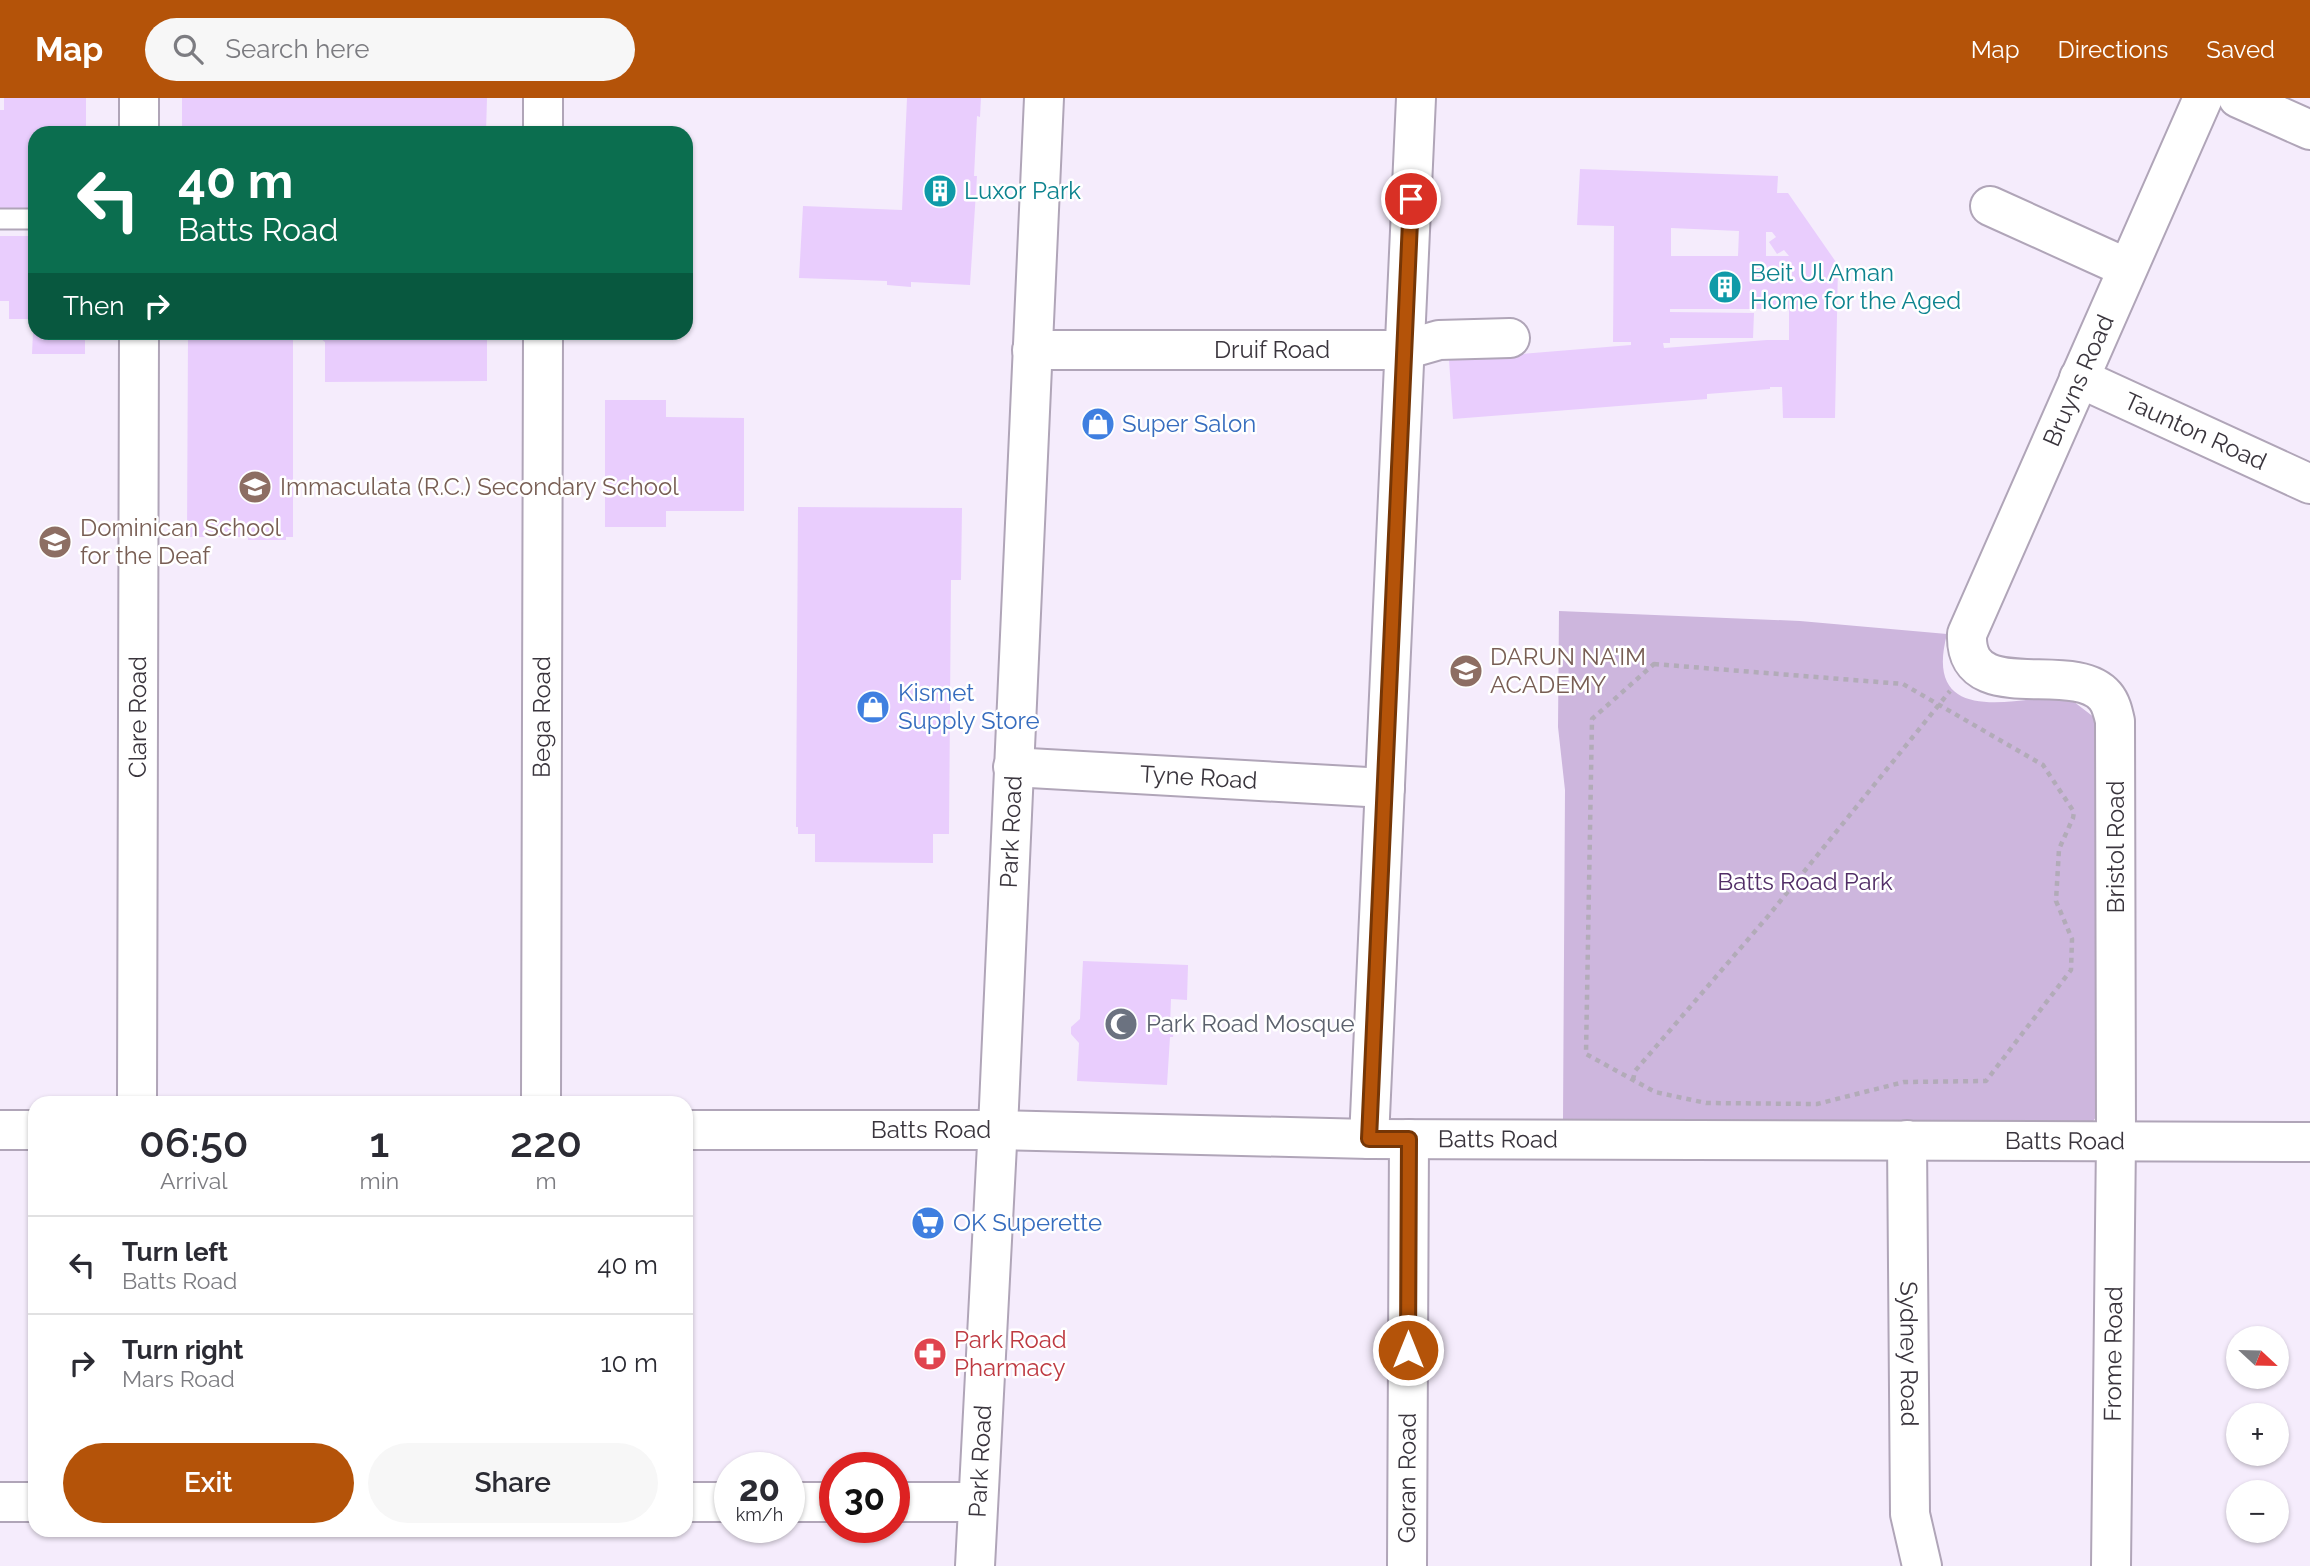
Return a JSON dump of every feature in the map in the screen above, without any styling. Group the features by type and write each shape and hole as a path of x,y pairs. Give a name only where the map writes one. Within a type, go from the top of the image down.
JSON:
{"street":[{"path":"139,98 139,126"},
{"path":"543,98 543,126"},
{"name":"Park Road","path":"975,1566 998,1130 1044,98"},
{"path":"1369,1139 1416,98"},
{"name":"Bruyns Road","path":"1972,663 1966,645 1969,624 2203,98"},
{"path":"2238,98 2310,130"},
{"path":"1990,206 2127,268"},
{"name":"Druif Road","path":"1032,349 1404,350 1439,340 1510,338"},
{"name":"Clare Road","path":"137,1096 138,340"},
{"name":"Bega Road","path":"541,1096 543,340"},
{"name":"Taunton Road","path":"2078,379 2310,484"},
{"name":"Bristol Road","path":"1972,663 1998,676 2088,685 2105,696 2112,708 2116,733 2116,1141"},
{"name":"Tyne Road","path":"1013,767 1385,788"},
{"path":"0,1130 28,1130"},
{"name":"Batts Road","path":"693,1130 998,1130 1369,1139 2310,1142"},
{"name":"Goran Road","path":"1407,1566 1409,1139"},
{"name":"Sydney Road","path":"1907,1140 1910,1514 1922,1566"},
{"name":"Frome Road","path":"2111,1566 2116,1141"},
{"path":"0,1502 28,1502"},
{"path":"693,1502 714,1502"},
{"path":"910,1502 978,1502"}],"lane":[{"path":"0,219 28,219"}],"path":[{"path":"1633,1080 1635,1071 1769,915 1972,663"},
{"path":"1654,664 1903,684 2043,765 2074,812 2059,849 2056,901 2072,939 2071,970 1986,1081 1904,1082 1817,1104 1803,1104 1706,1103 1655,1092 1633,1080 1586,1054 1592,719 1654,664"}],"green space":[{"name":"Batts Road Park","path":"1559,611 1800,621 1947,634 1943,663 1947,683 1959,695 1976,701 1997,702 2065,695 2099,721 2099,1113 2091,1124 1563,1121 1565,790 1558,727"}],"building":[{"path":"4,98 86,98 86,126 28,126 28,210 0,210 0,110 4,110"},
{"path":"182,98 487,98 486,126 182,126"},
{"name":"Luxor Park","path":"907,98 981,98 980,117 977,116 974,176 977,176 970,285 911,282 911,287 887,285 887,281 799,278 803,206 902,210"},
{"name":"Beit Ul Aman Home for the Aged","path":"1580,169 1778,176 1777,193 1788,193 1838,265 1835,418 1783,418 1782,387 1770,387 1707,394 1707,399 1453,419 1449,360 1631,345 1631,342 1613,342 1614,226 1577,225","holes":["1671,228 1739,231 1738,256 1671,256","1766,232 1772,232 1776,237 1769,242 1777,254 1784,250 1789,256 1766,256","1670,309 1789,309 1789,340 1664,348 1663,343 1670,343 1670,338 1753,338 1754,313 1670,312"]},
{"path":"0,236 28,236 28,319 9,319 9,301 0,301"},
{"path":"33,340 85,340 85,354 32,354"},
{"path":"188,340 293,340 293,537 286,537 286,540 248,540 248,537 187,537"},
{"path":"322,340 487,340 487,381 325,382 325,342"},
{"path":"605,400 666,400 666,417 744,418 744,511 666,511 666,527 605,527"},
{"name":"Kismet Supply Store","path":"798,507 962,508 961,580 951,580 949,834 933,834 933,863 815,862 815,834 798,834"},
{"name":"Park Road Mosque","path":"1083,961 1188,965 1187,1000 1171,999 1170,1027 1174,1027 1173,1037 1170,1037 1167,1085 1077,1081 1079,1043 1071,1034 1071,1027 1080,1019"}],"place":[{"name":"Luxor Park","path":"940,191"},
{"name":"Beit Ul Aman Home for the Aged","path":"1725,287"},
{"name":"Super Salon","path":"1098,424"},
{"name":"Immaculata (R.C.) Secondary School","path":"255,487"},
{"name":"Dominican School for the Deaf","path":"55,542"},
{"name":"DARUN NA'IM ACADEMY","path":"1466,671"},
{"name":"Kismet Supply Store","path":"873,707"},
{"name":"Park Road Mosque","path":"1121,1024"},
{"name":"OK Superette","path":"928,1223"},
{"name":"Park Road Pharmacy","path":"930,1354"}],"route":[{"path":"1408,1350 1409,1139 1369,1139 1411,199"}]}
